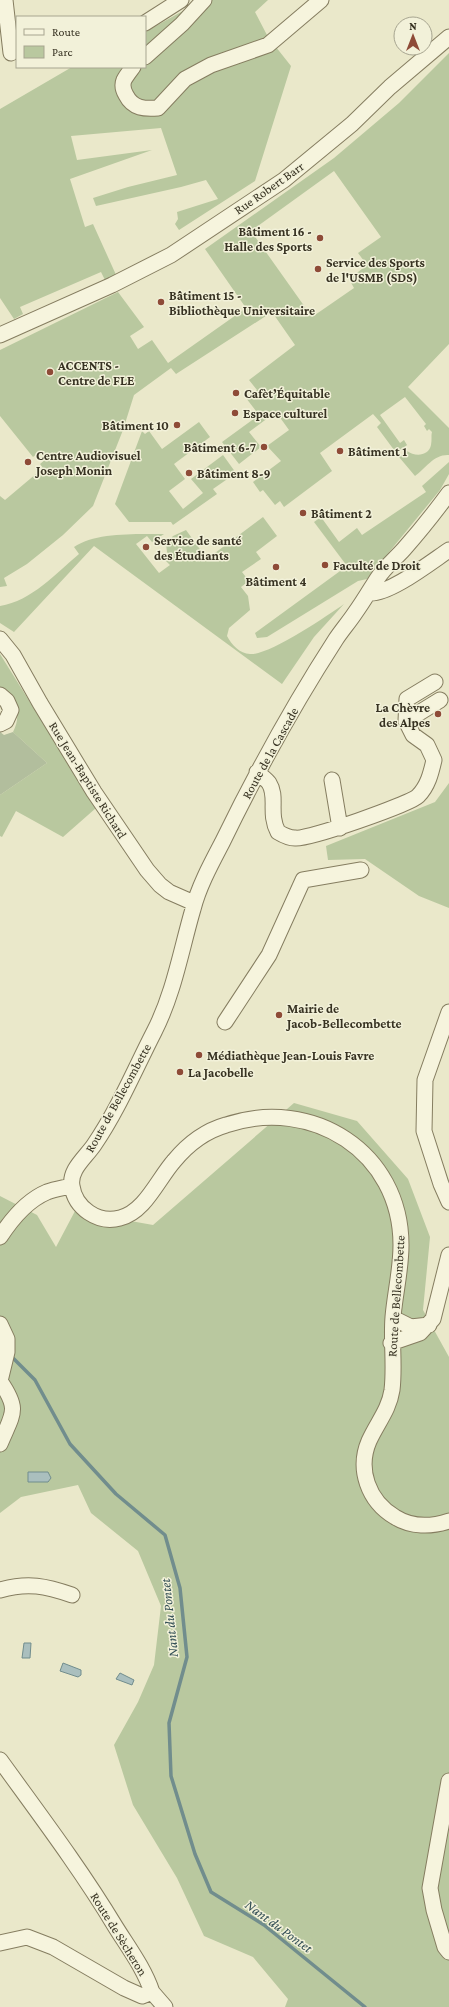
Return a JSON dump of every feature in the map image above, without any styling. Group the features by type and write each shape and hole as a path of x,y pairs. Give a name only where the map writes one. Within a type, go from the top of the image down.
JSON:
{"street":[{"path":"5,0 9,53"},
{"path":"146,22 181,0"},
{"path":"146,56 182,24 204,0"},
{"path":"132,68 124,80 123,89 127,98 134,106 146,109 158,108 185,79 211,66 268,45 321,0"},
{"name":"Rue Robert Barr","path":"0,335 112,285 177,251 284,180 352,124 390,87 449,37"},
{"name":"Route de la Cascade","path":"194,903 221,844 257,772 339,634 369,593 378,576 406,547 449,493"},
{"path":"369,593 375,593 390,588 449,550"},
{"name":"Rue Jean-Baptiste Richard","path":"0,639 13,655 94,792 147,870 160,885 169,892 194,903"},
{"path":"257,772 268,782 272,791 272,816 278,832 295,838 308,837 340,828 418,797 429,780 434,760 427,745 413,735 406,721 407,700 435,682"},
{"path":"0,695 7,701 11,710 6,721 0,724"},
{"path":"406,721 440,700"},
{"path":"332,780 340,828"},
{"path":"225,1022 269,955 303,880 362,870"},
{"name":"Route de Bellecombette","path":"194,903 166,1008 95,1144 73,1173 71,1186 76,1198 83,1208 94,1216 106,1220 121,1218 134,1211 173,1161 195,1140 224,1125 261,1117 292,1117 322,1126 342,1137 368,1159 385,1182 395,1204 400,1227 401,1249 391,1343 393,1373 391,1394 385,1413 370,1440 365,1453 364,1464 368,1486 379,1505 402,1521 415,1525 428,1526 449,1521"},
{"path":"449,1012 425,1080 424,1130 441,1184 449,1202"},
{"path":"434,1057 449,1046"},
{"path":"0,1237 8,1225 29,1204 46,1192 71,1186"},
{"path":"391,1343 420,1333 428,1326 435,1311 449,1255"},
{"path":"393,1318 410,1327 428,1326"},
{"path":"0,1324 7,1337 7,1352 0,1381 11,1396 14,1405 10,1422 0,1444"},
{"path":"0,1590 29,1585 45,1586 72,1595"},
{"name":"Route de Sècheron","path":"0,1760 59,1841 107,1913 148,1978 152,1992 142,1996 124,1988 53,1947 27,1937 0,1943"},
{"path":"449,1781 430,1888 434,1910 445,1947 449,1952"},
{"path":"152,1992 165,2007"}],"green space":[{"path":"195,0 268,0 255,12 268,37 291,66 255,181 179,230 175,224 178,219 177,212 218,199 206,180 96,206 93,198 128,187 177,175 161,128 71,136 77,160 152,150 70,179 85,227 93,224 117,277 106,282 101,272 20,307 23,314 14,319 0,298 0,109 70,68 146,68 146,31 190,7"},
{"path":"449,53 449,344 408,387 449,428 449,455 444,455 430,462 415,476 399,457 407,451 418,455 425,453 430,449 431,443 432,432 429,429 427,431 424,426 426,424 405,397 380,415 400,443 404,440 407,445 397,454 377,427 381,423 373,414 320,453 332,471 284,507 280,501 275,505 263,490 260,492 253,482 281,461 267,446 289,430 276,412 249,432 261,447 239,464 222,442 259,415 246,398 257,390 249,380 295,345 272,312 176,374 171,368 134,395 123,430 93,506 63,535 27,564 4,578 7,586 0,587 0,496 5,500 43,468 40,464 46,459 40,451 33,457 0,416 0,350 118,292 144,327 130,336 138,349 152,340 168,363 246,308 205,249 334,158 399,103","holes":["334,171 381,237 358,253 367,265 349,279 354,288 312,317 251,231"]},
{"path":"199,422 210,437 174,464 185,479 169,491 183,509 203,493 191,479 223,455 236,473 213,489 217,494 173,525 171,522 129,522 115,504 142,431 145,434 149,431 162,449"},
{"path":"449,462 449,474 440,490 367,579 358,581 267,637 257,638 255,633 347,566 314,522 321,517 339,542 357,528 362,535 426,492 422,486"},
{"path":"263,517 277,536 256,552 261,559 242,572 249,581 241,587 248,596 250,610 229,628 227,636 233,645 246,654 259,653 270,649 325,617 344,604 314,637 282,684 94,546 14,632 0,623 0,606 23,598 43,585 79,554 74,547 83,542 105,536 164,534 152,542 147,536 136,544 159,573 170,565 165,560 170,556 167,552 166,544 173,536 186,530 207,559"},
{"path":"0,654 96,808 63,837 16,811 2,837 0,836 0,795 47,763 13,732 16,725 17,713 13,704 0,690"},
{"path":"0,732 4,735 13,732 47,763 0,795"},
{"path":"449,783 449,908 419,896 365,859 328,860 326,846 435,802"},
{"path":"294,1103 357,1121 408,1179 430,1237 423,1310 449,1357 449,2007 285,2007 288,1999 253,1957 204,1936 177,1878 133,1805 114,1745 138,1702 154,1665 161,1606 138,1551 91,1513 78,1485 21,1497 0,1513 0,1196 37,1215 56,1247 75,1211 153,1225"}],"shaded area":[{"path":"28,1472 48,1472 51,1478 48,1482 28,1482"},
{"path":"24,1643 31,1643 30,1658 22,1658"},
{"path":"63,1663 81,1670 81,1675 78,1677 60,1671"},
{"path":"120,1673 134,1680 132,1685 116,1679"}],"waterway":[{"name":"Nant du Pontet","path":"9,1358 13,1358 35,1380 70,1444 116,1494 165,1535 180,1588 187,1657 169,1723 171,1776 195,1854 211,1892 264,1925 365,2007"}],"place":[{"name":"Bâtiment 16 - Halle des Sports","path":"320,238"},
{"name":"Service des Sports de l'USMB (SDS)","path":"318,269"},
{"name":"Bâtiment 15 - Bibliothèque Universitaire","path":"161,302"},
{"name":"ACCENTS - Centre de FLE","path":"50,372"},
{"name":"Cafèt’Équitable","path":"236,393"},
{"name":"Espace culturel","path":"235,413"},
{"name":"Bâtiment 10","path":"177,425"},
{"name":"Bâtiment 6-7","path":"264,447"},
{"name":"Bâtiment 1","path":"340,451"},
{"name":"Centre Audiovisuel Joseph Monin","path":"28,462"},
{"name":"Bâtiment 8-9","path":"189,473"},
{"name":"Bâtiment 2","path":"303,513"},
{"name":"Service de santé des Étudiants","path":"146,547"},
{"name":"Faculté de Droit","path":"325,565"},
{"name":"Bâtiment 4","path":"276,567"},
{"name":"La Chèvre des Alpes","path":"438,714"},
{"name":"Mairie de Jacob-Bellecombette","path":"279,1015"},
{"name":"Médiathèque Jean-Louis Favre","path":"199,1055"},
{"name":"La Jacobelle","path":"180,1072"}]}
